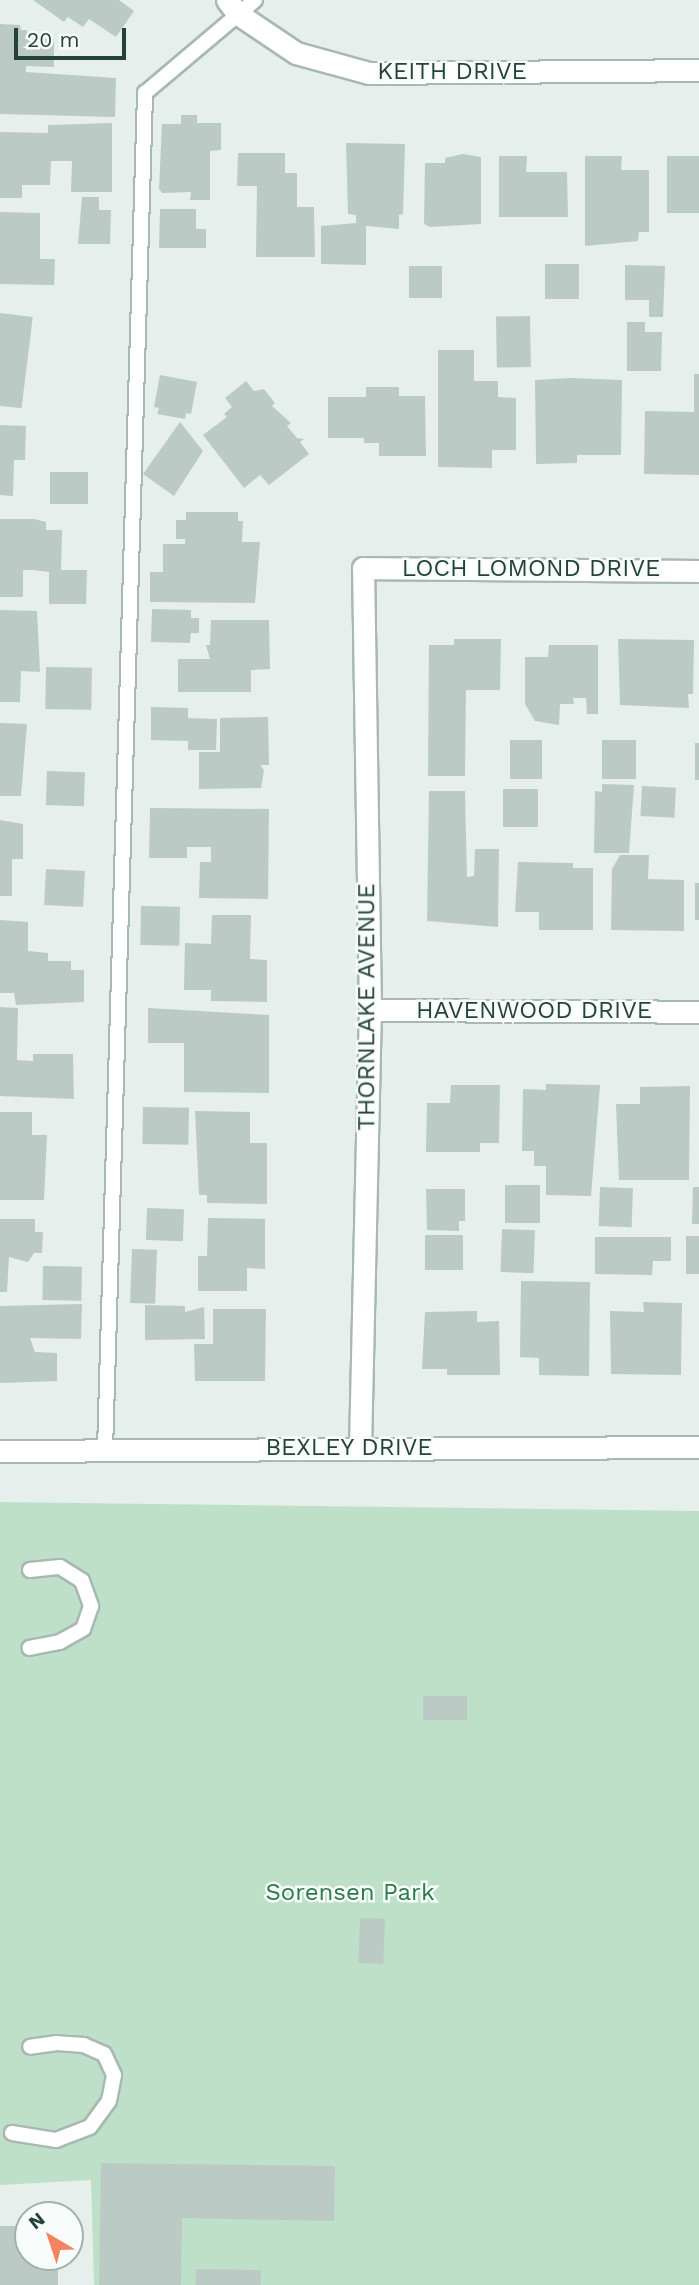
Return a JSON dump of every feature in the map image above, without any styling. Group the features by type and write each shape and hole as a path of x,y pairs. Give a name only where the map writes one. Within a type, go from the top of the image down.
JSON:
{"street":[{"name":"KEITH DRIVE","path":"233,7 296,53 369,73 699,70"},
{"name":"LOCH LOMOND DRIVE","path":"363,568 699,570"},
{"name":"THORNLAKE AVENUE","path":"360,1447 370,1010 363,568"},
{"name":"HAVENWOOD DRIVE","path":"370,1010 699,1012"},
{"name":"BEXLEY DRIVE","path":"0,1451 699,1447"}],"lane":[{"path":"105,1450 145,93 233,7 255,0"},
{"path":"30,1570 60,1567 82,1581 91,1606 83,1629 60,1642 30,1648"},
{"path":"12,2133 56,2140 90,2127 109,2101 114,2075 104,2054 70,2044 30,2047"}],"green space":[{"name":"Sorensen Park","path":"0,1502 699,1511 699,2285 94,2285 91,2180 0,2185"}],"building":[{"path":"33,0 119,0 134,11 116,37 89,19 83,27 68,17 64,22"},
{"path":"0,24 20,25 21,30 27,30 27,38 54,39 54,67 26,66 26,72 116,78 115,117 0,114"},
{"path":"181,115 197,115 197,123 221,123 221,150 210,151 210,200 190,200 191,192 162,193 159,189 162,124 181,124"},
{"path":"112,123 112,192 71,192 72,161 51,161 50,185 22,185 22,198 0,198 0,132 48,133 48,125"},
{"path":"346,143 405,144 403,214 399,215 399,229 366,226 366,265 321,264 321,226 356,223 356,215 348,214"},
{"path":"238,153 285,153 285,173 297,173 297,207 314,207 315,257 256,257 257,186 237,186"},
{"path":"463,154 481,157 481,224 430,227 424,224 425,163 445,163 445,158"},
{"path":"499,156 527,156 526,172 567,172 568,217 499,217"},
{"path":"585,156 622,156 621,170 649,170 649,232 639,232 638,241 585,246"},
{"path":"667,156 699,156 699,213 667,213"},
{"path":"82,197 99,197 99,210 111,210 110,244 78,244"},
{"path":"160,209 196,209 196,229 206,229 206,248 159,248"},
{"path":"0,212 40,213 40,259 55,259 54,285 0,284"},
{"path":"545,264 579,264 579,299 545,299"},
{"path":"625,265 665,266 663,317 649,317 649,300 625,300"},
{"path":"409,266 442,266 442,298 409,298"},
{"path":"0,313 33,317 22,408 0,406"},
{"path":"530,316 531,367 497,368 496,317"},
{"path":"627,322 645,322 645,332 662,332 661,371 627,371"},
{"path":"438,350 474,350 474,381 498,381 498,397 516,398 516,450 492,450 492,468 438,467"},
{"path":"694,374 699,374 699,475 644,474 645,411 694,412"},
{"path":"160,375 197,382 191,414 186,413 185,419 157,414 159,408 154,407"},
{"path":"535,380 622,380 621,455 577,455 577,463 536,464"},
{"path":"246,381 254,391 264,389 275,403 272,406 291,423 287,426 297,438 304,439 300,442 309,454 269,485 260,475 244,488 203,435 227,417 224,414 232,407 225,398"},
{"path":"366,387 399,387 399,396 425,396 426,456 379,456 379,443 364,443 364,438 328,438 328,397 366,397"},
{"path":"180,422 203,451 174,496 143,474"},
{"path":"0,425 26,426 25,460 14,460 13,496 0,495"},
{"path":"50,472 88,472 88,504 50,504"},
{"path":"186,512 238,512 238,521 243,521 242,542 260,542 255,603 150,602 150,572 163,572 163,544 185,544 185,539 176,539 176,520 186,520"},
{"path":"0,519 34,519 46,522 46,530 62,530 61,570 87,570 86,604 49,604 49,572 33,570 23,570 23,597 0,597"},
{"path":"152,609 191,610 191,618 199,618 199,633 191,633 190,643 151,642"},
{"path":"0,610 37,611 40,672 21,671 20,702 0,702"},
{"path":"211,620 269,620 270,669 251,670 251,692 178,692 178,659 210,659 206,645 210,645"},
{"path":"454,639 501,639 500,690 466,690 465,776 428,776 429,645 454,645"},
{"path":"618,639 694,640 693,694 688,694 689,708 620,705"},
{"path":"549,645 598,645 598,714 587,714 586,698 573,698 574,704 560,704 559,725 535,721 525,704 525,657 548,657"},
{"path":"46,667 92,668 91,710 45,709"},
{"path":"151,707 188,708 188,718 217,719 216,750 188,750 188,741 151,740"},
{"path":"268,717 269,765 260,765 264,770 261,788 199,789 199,752 220,752 220,718"},
{"path":"0,723 27,724 21,796 0,796"},
{"path":"510,740 542,740 542,779 510,779"},
{"path":"602,740 636,740 636,779 602,779"},
{"path":"695,743 699,743 699,780 695,780"},
{"path":"47,771 85,772 84,806 46,805"},
{"path":"602,784 634,785 629,853 594,853 595,791 602,792"},
{"path":"642,786 676,788 674,818 640,816"},
{"path":"503,789 538,789 538,827 503,827"},
{"path":"429,791 465,791 467,877 474,876 475,849 499,849 498,927 427,921"},
{"path":"150,808 269,809 268,899 199,898 200,862 211,862 211,847 187,847 187,858 149,858"},
{"path":"0,820 23,824 23,859 12,859 12,896 0,896"},
{"path":"620,855 649,855 648,879 684,880 684,931 611,930 612,869"},
{"path":"518,862 573,863 573,868 593,868 593,930 539,930 539,912 515,912"},
{"path":"46,869 85,871 83,907 44,905"},
{"path":"695,883 699,883 699,920 695,920"},
{"path":"141,906 180,907 179,946 140,945"},
{"path":"212,915 251,915 250,959 267,960 267,1002 211,1001 211,990 184,990 185,943 211,944"},
{"path":"0,920 28,922 28,951 48,953 48,961 71,961 71,970 84,970 84,1002 16,1005 14,993 0,993"},
{"path":"0,1007 18,1008 17,1060 33,1061 33,1054 73,1054 74,1099 0,1096"},
{"path":"148,1008 269,1015 269,1093 184,1092 184,1043 148,1043"},
{"path":"546,1084 600,1085 591,1196 546,1195 546,1166 534,1166 534,1151 522,1151 523,1089 546,1090"},
{"path":"451,1085 500,1085 499,1143 480,1143 480,1152 426,1152 427,1103 450,1103"},
{"path":"690,1086 689,1180 619,1180 616,1104 640,1104 640,1087"},
{"path":"143,1107 189,1108 188,1145 142,1144"},
{"path":"195,1111 250,1112 250,1143 267,1143 267,1204 207,1203 207,1195 199,1195"},
{"path":"0,1112 32,1112 32,1135 47,1135 44,1200 0,1200"},
{"path":"505,1185 540,1185 540,1223 505,1223"},
{"path":"600,1187 633,1188 632,1227 599,1226"},
{"path":"693,1187 699,1187 699,1224 692,1224"},
{"path":"426,1189 465,1189 465,1221 459,1221 459,1231 427,1230"},
{"path":"147,1208 184,1209 183,1241 146,1240"},
{"path":"208,1218 265,1219 265,1269 247,1268 247,1291 198,1291 198,1256 207,1256"},
{"path":"0,1219 35,1219 35,1232 43,1232 42,1253 34,1253 28,1262 9,1257 7,1292 0,1292"},
{"path":"502,1229 535,1230 533,1273 500,1272"},
{"path":"425,1235 463,1235 463,1270 425,1270"},
{"path":"686,1236 699,1236 699,1274 686,1274"},
{"path":"595,1237 671,1237 671,1261 653,1261 652,1275 595,1274"},
{"path":"132,1249 157,1250 155,1304 130,1303"},
{"path":"43,1266 82,1267 81,1301 42,1300"},
{"path":"521,1281 590,1282 589,1376 539,1375 539,1358 520,1357"},
{"path":"643,1302 682,1303 681,1375 611,1374 610,1311 644,1312"},
{"path":"82,1304 81,1339 30,1338 35,1352 57,1353 57,1381 0,1383 0,1306"},
{"path":"145,1305 185,1306 185,1312 204,1307 205,1339 145,1340"},
{"path":"213,1309 266,1309 265,1381 195,1381 194,1344 213,1344"},
{"path":"477,1311 477,1322 499,1321 500,1375 447,1375 447,1369 422,1369 425,1312"},
{"path":"423,1696 467,1696 467,1720 423,1720"},
{"path":"360,1918 385,1919 383,1964 358,1963"},
{"path":"101,2163 335,2166 334,2221 182,2218 181,2285 99,2285"},
{"path":"0,2226 14,2226 14,2271 58,2271 58,2285 0,2285"},
{"path":"196,2269 261,2270 261,2285 196,2285"}]}
